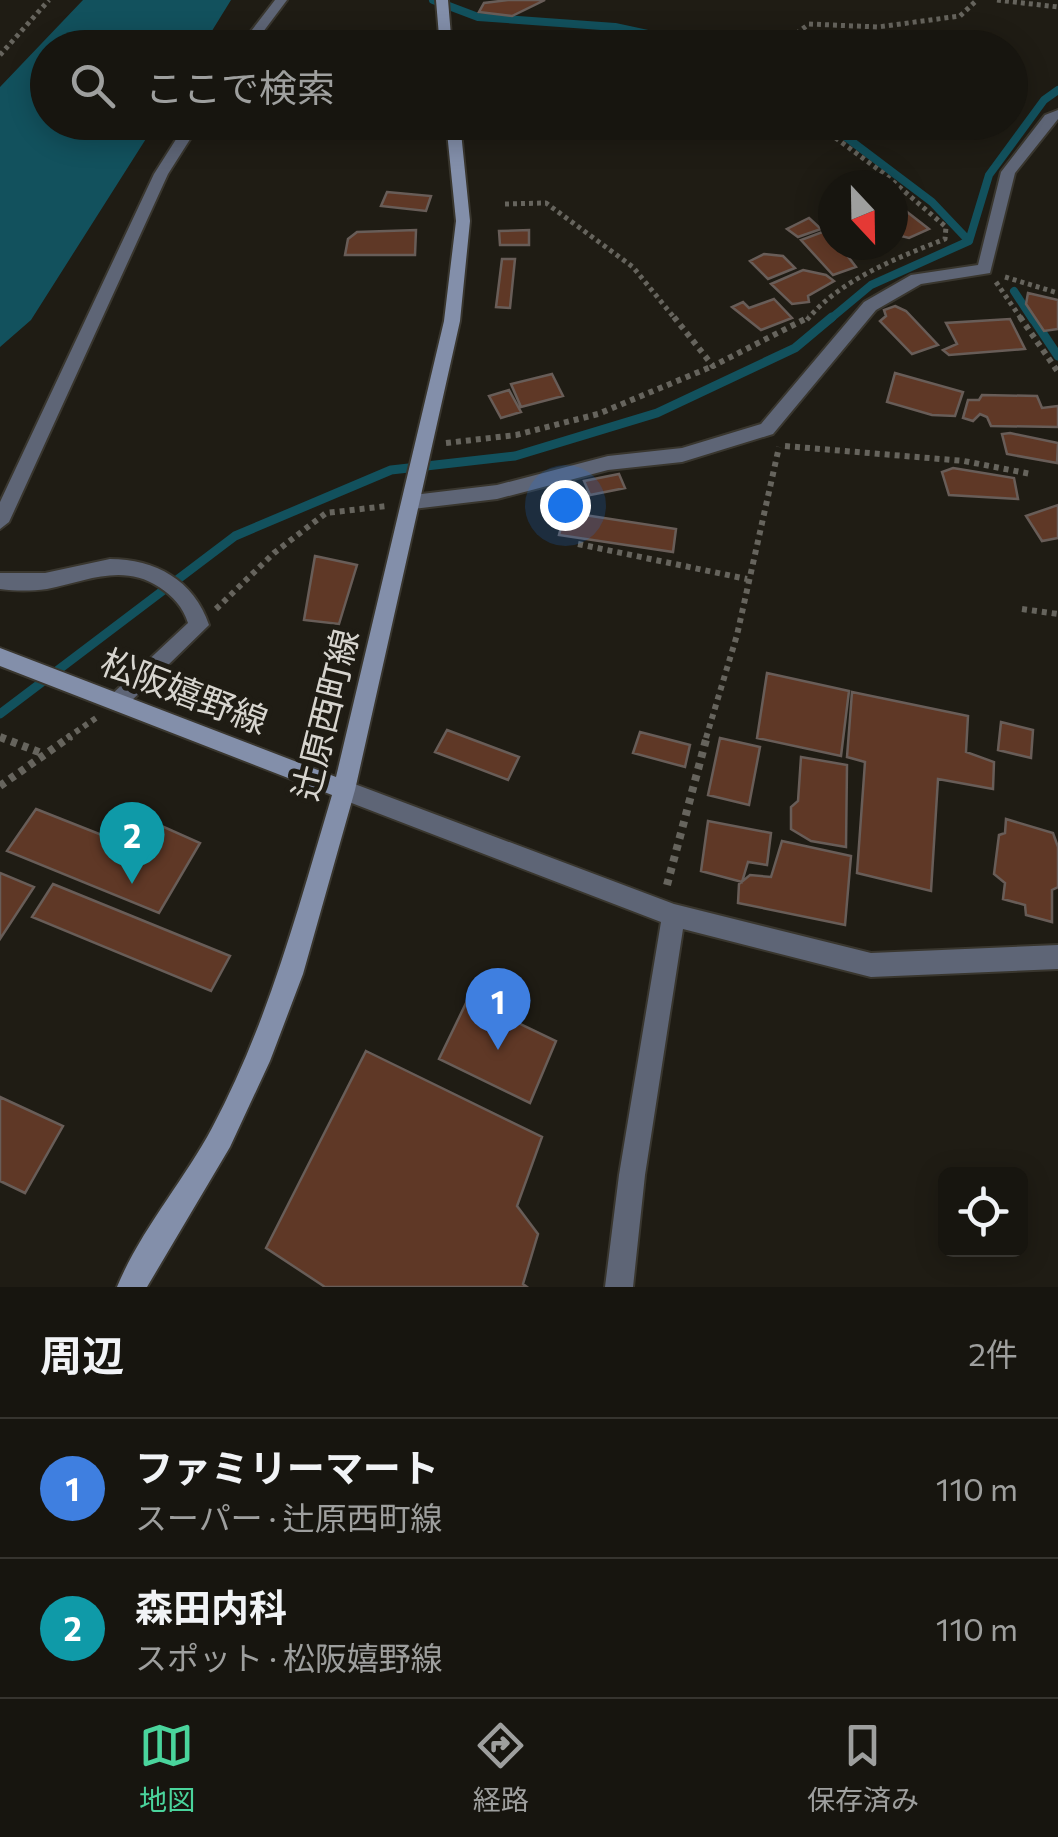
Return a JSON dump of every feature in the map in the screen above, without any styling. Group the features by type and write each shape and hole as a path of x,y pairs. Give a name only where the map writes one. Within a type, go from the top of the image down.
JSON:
{"main road":[{"name":"辻原西町線","path":"131,1287 221,1138 261,1052 292,974 344,790 414,502 452,320 463,221 455,140"},
{"name":"松阪嬉野線","path":"0,658 344,790"}],"street":[{"path":"258,30 280,0"},
{"path":"414,502 498,492 608,463 682,455 767,429 870,306 917,279 985,269 1008,172 1050,118 1058,114"},
{"path":"0,522 161,174 183,140"},
{"path":"0,582 34,583 140,565 156,571 196,615 117,702"},
{"path":"344,790 665,912 871,965 1058,957"},
{"path":"619,1287 665,912"}],"path":[{"path":"0,55 48,0"},
{"path":"801,30 809,24 878,27 960,16 977,0"},
{"path":"997,0 1058,7"},
{"path":"425,446 516,435 598,414 712,366 806,320 818,306 894,258 946,240 946,227 838,140"},
{"path":"505,204 546,203 633,267 712,366"},
{"path":"985,269 1058,293"},
{"path":"985,269 1007,294 1058,372"},
{"path":"665,912 688,800 737,635 779,446 767,429"},
{"path":"779,446 964,461 1031,474"},
{"path":"196,615 326,513 414,502"},
{"path":"578,544 748,579"},
{"path":"1022,609 1058,614"},
{"path":"0,786 117,702"},
{"path":"0,736 45,754"}],"water":[{"path":"83,0 231,0 212,30 54,30"},
{"path":"30,56 30,140 145,140 31,320 0,347 0,87"}],"building":[{"path":"545,0 512,16 479,12 484,3"},
{"path":"387,192 431,196 426,211 381,206"},
{"path":"908,213 929,229 908,238"},
{"path":"809,218 818,226 818,230 798,237 787,229"},
{"path":"416,230 415,255 345,255 348,239 357,232"},
{"path":"529,230 529,245 500,245 499,231"},
{"path":"818,234 818,259 801,240"},
{"path":"764,254 783,256 795,268 768,279 750,261"},
{"path":"502,259 515,259 510,308 496,307"},
{"path":"819,260 851,260 856,267 833,275"},
{"path":"803,270 834,281 808,296 809,302 792,304 771,284"},
{"path":"1028,293 1058,300 1058,329 1044,331 1026,304"},
{"path":"774,299 792,318 761,330 732,307 743,302 749,308"},
{"path":"895,306 906,311 938,345 912,354 880,321 886,316 884,310"},
{"path":"1010,319 1025,349 949,355 943,350 957,344 946,323"},
{"path":"895,373 963,392 955,416 932,415 887,402"},
{"path":"552,374 563,396 521,407 511,384"},
{"path":"509,390 521,412 501,418 489,396"},
{"path":"982,395 1037,396 1042,408 1058,406 1058,427 991,426 987,417 980,414 973,421 963,418 968,400 979,400"},
{"path":"1002,434 1058,443 1057,463 1007,454"},
{"path":"953,468 1014,478 1018,499 949,495 942,472"},
{"path":"619,474 625,488 590,495 584,481"},
{"path":"1058,505 1058,538 1042,541 1026,516"},
{"path":"565,512 676,529 673,552 559,535"},
{"path":"315,556 357,565 339,624 304,620"},
{"path":"767,673 849,691 841,756 757,738"},
{"path":"852,692 968,716 966,752 994,762 993,789 938,779 931,891 857,873 865,762 847,757"},
{"path":"1001,722 1033,730 1031,758 998,750"},
{"path":"447,730 519,757 508,780 435,752"},
{"path":"640,732 690,745 685,767 633,753"},
{"path":"720,738 760,747 749,805 708,795"},
{"path":"801,757 847,765 846,847 811,841 791,829 791,807 798,801"},
{"path":"36,809 122,843 146,819 200,843 159,913 7,851"},
{"path":"1006,819 1053,833 1058,847 1058,887 1052,890 1052,922 1026,915 1025,905 1003,899 1005,883 994,874 999,835 1005,833"},
{"path":"708,821 771,833 767,865 748,862 742,882 701,871"},
{"path":"782,841 851,856 845,925 738,903 739,884 750,875 771,877"},
{"path":"0,873 34,887 0,939"},
{"path":"53,884 230,956 211,991 32,917"},
{"path":"468,999 556,1041 530,1103 439,1059"},
{"path":"366,1051 542,1137 517,1206 538,1234 523,1284 527,1287 325,1287 266,1248"},
{"path":"0,1097 63,1126 25,1193 0,1181"}],"waterway":[{"path":"433,0 478,17 629,30"},
{"path":"1028,122 1044,100 1058,90"},
{"path":"850,140 932,202 969,241"},
{"path":"969,241 989,175 1015,140"},
{"path":"829,320 871,285 969,241"},
{"path":"1014,291 1033,320"},
{"path":"0,714 235,536 391,470 515,456 657,413 795,348 832,317"},
{"path":"1032,317 1058,356"}],"place":[{"name":"森田内科","path":"132,884"},
{"name":"ファミリーマート","path":"498,1050"}]}
